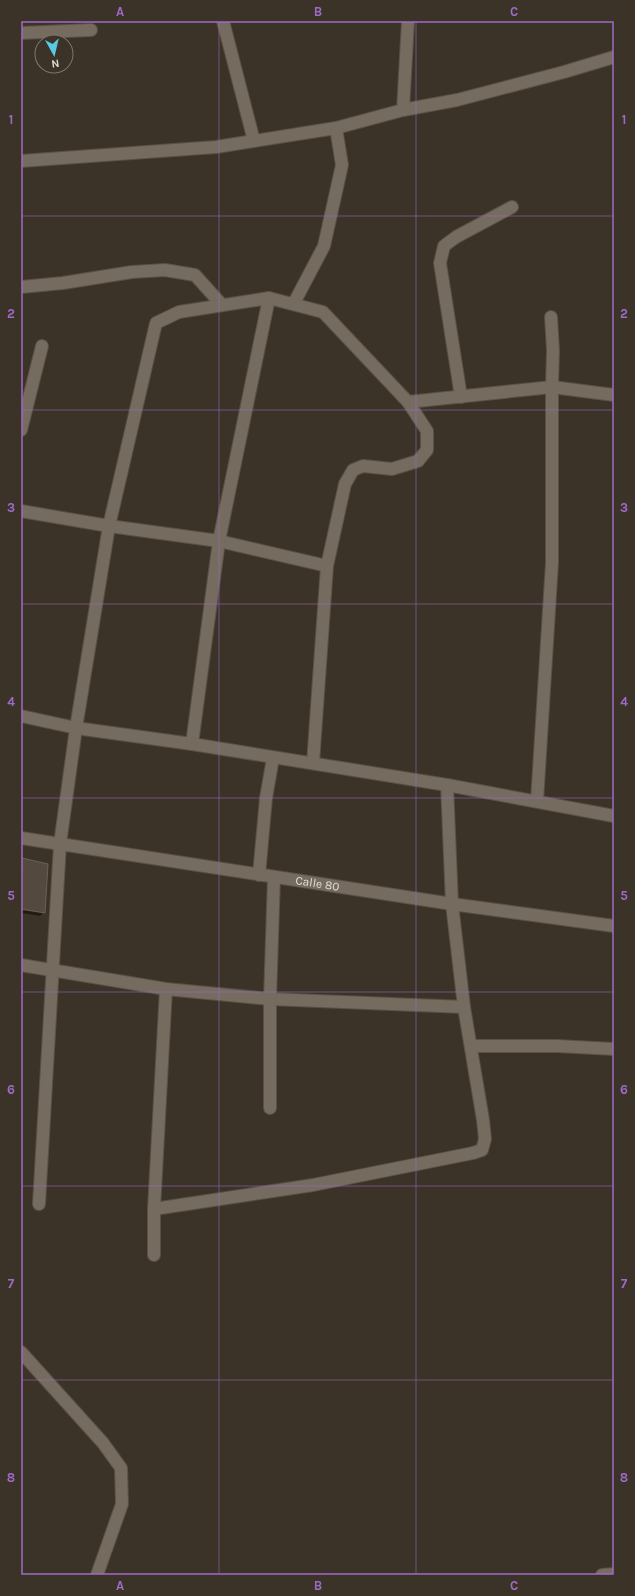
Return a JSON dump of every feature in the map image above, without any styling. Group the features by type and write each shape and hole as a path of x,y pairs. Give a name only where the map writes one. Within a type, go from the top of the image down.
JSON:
{"street":[{"path":"223,21 254,141"},
{"path":"403,110 408,21"},
{"path":"21,32 91,30"},
{"path":"21,161 216,147 336,128 403,110 465,98 614,57"},
{"path":"294,303 324,246 342,165 336,128"},
{"path":"461,397 440,262 444,246 456,237 512,207"},
{"path":"21,287 63,283 132,272 165,270 195,275 222,305"},
{"path":"192,744 219,540 270,298"},
{"path":"39,1204 60,844 76,728 109,526 156,323 179,312 270,298 294,303 323,312 408,402 427,431 426,450 418,461 392,469 363,466 353,470 345,484 327,566 313,764"},
{"path":"537,801 552,564 553,350 551,317"},
{"path":"21,430 42,346"},
{"path":"408,402 552,387 614,395"},
{"path":"21,511 109,526 219,540 327,566"},
{"path":"21,716 76,728 192,744 273,758 447,784 614,816"},
{"path":"259,875 266,798 273,758"},
{"path":"154,1209 313,1185 482,1150 485,1139 464,1007 452,904 447,784"},
{"name":"Calle 80","path":"21,838 452,904 614,926"},
{"path":"270,1108 270,999 274,877"},
{"path":"21,965 166,989 270,999 464,1007"},
{"path":"154,1255 154,1209 166,989"},
{"path":"471,1046 557,1046 614,1049"},
{"path":"21,1352 103,1443 121,1468 122,1504 97,1575"},
{"path":"602,1575 614,1574"}],"building":[{"path":"22,858 48,864 45,913 21,909"}]}
